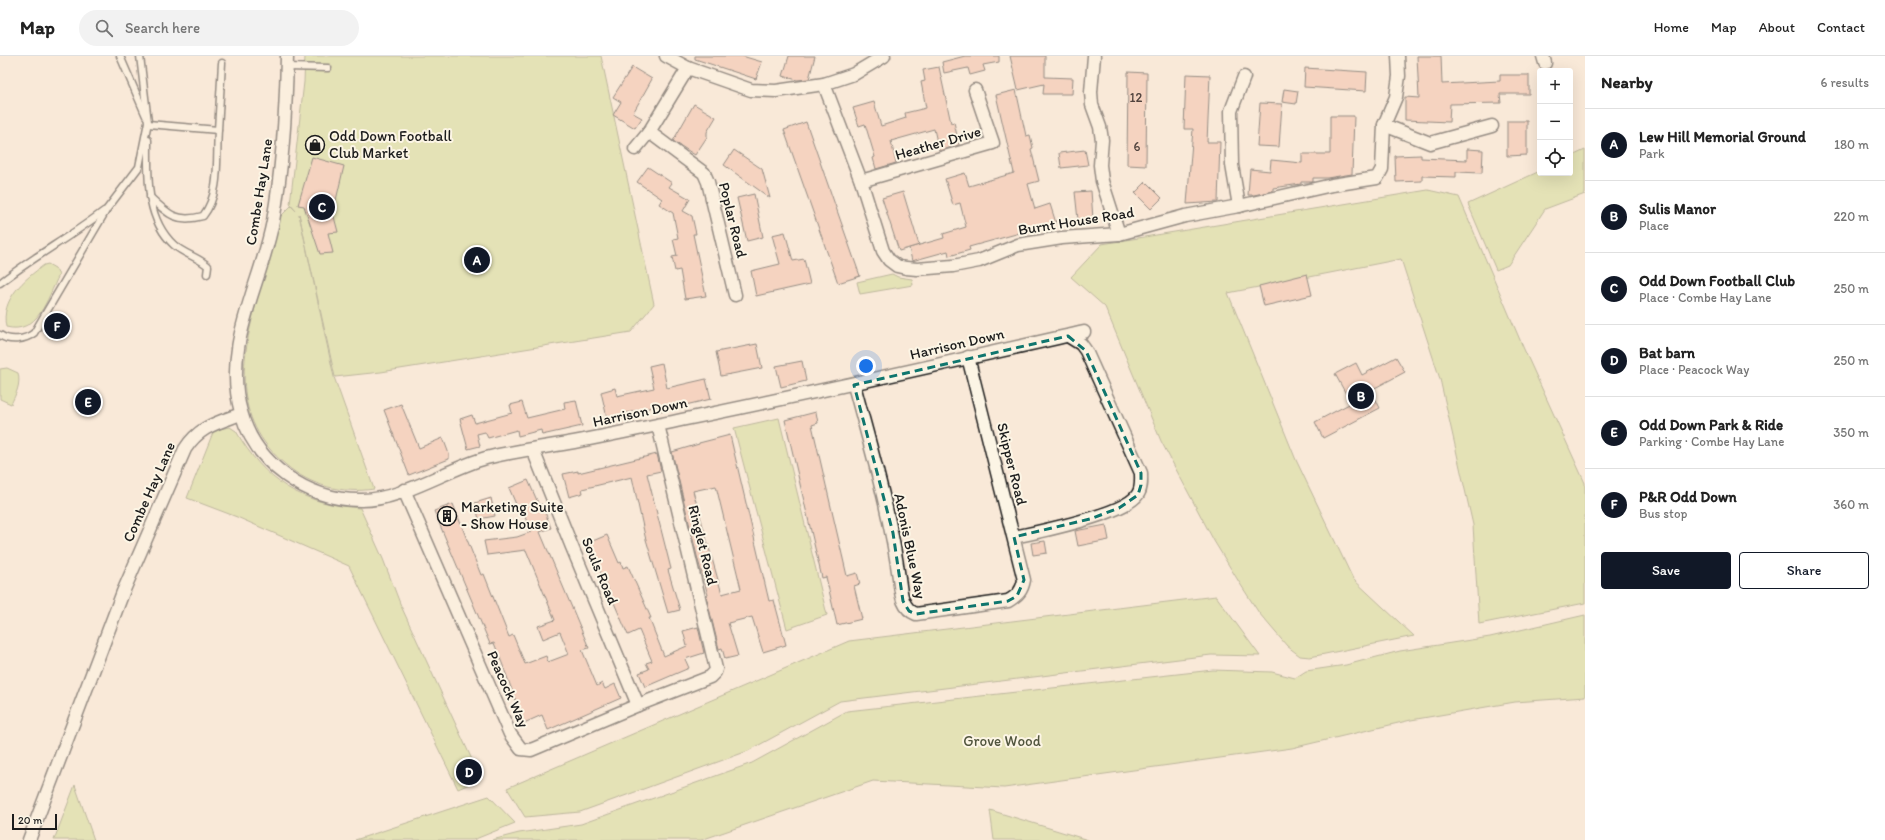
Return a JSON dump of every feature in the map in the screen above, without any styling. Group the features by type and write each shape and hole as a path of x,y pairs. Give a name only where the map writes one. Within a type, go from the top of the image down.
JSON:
{"street":[{"path":"666,56 688,68 751,90 776,91 824,84 854,74 882,56"},
{"path":"1094,56 1091,92 1092,105 1100,127 1102,140 1100,165 1102,181 1119,234"},
{"name":"Burnt House Road","path":"824,84 861,181 883,251 889,260 897,266 917,269 953,266 979,260 1018,245 1119,234 1185,216 1239,206 1332,185 1377,178 1382,169 1384,125 1396,97 1399,76 1398,56"},
{"name":"Combe Hay Lane","path":"29,840 123,592 185,448 192,438 203,429 241,414 234,371 235,359 241,329 269,241 274,217 286,118 287,62"},
{"path":"635,149 649,132 688,68"},
{"path":"1239,206 1232,165 1231,111 1244,76"},
{"name":"Heather Drive","path":"861,181 993,143 975,90"},
{"path":"1384,125 1430,143 1492,126"},
{"name":"Poplar Road","path":"649,132 704,173 708,182 735,295"},
{"name":"Harrison Down","path":"241,414 251,436 279,471 316,493 360,500 386,497 487,458 854,385 968,357 1084,332"},
{"path":"1014,537 1090,519 1119,508 1138,495 1141,486 1141,473 1086,351 1081,344 1068,336"},
{"name":"Skipper Road","path":"968,357 1024,580"},
{"name":"Adonis Blue Way","path":"854,385 893,533 903,601 909,612 916,614 1008,601 1017,596 1022,589 1024,580"},
{"name":"Ringlet Road","path":"658,425 716,672"},
{"name":"Souls Road","path":"533,450 572,548 638,705"},
{"name":"Peacock Way","path":"404,490 510,734 521,749 530,750 540,747 638,705 710,678 716,672"}],"lane":[{"path":"0,335 3,337 19,339 27,338 34,334 107,209 139,167 148,126 120,56"},
{"path":"140,56 148,126 150,197 156,217 167,237 183,252 208,266 207,274"},
{"path":"287,62 328,68"},
{"path":"150,197 170,215 182,219 203,216 210,208 215,187 222,63"},
{"path":"148,126 218,130"},
{"path":"0,283 20,267 83,227 107,209"}],"highlighted area":[{"path":"1068,336 1086,351 1141,473 1141,485 1138,495 1119,508 1090,519 1014,537 1024,580 1017,596 1008,601 916,614 909,611 903,601 893,533 854,385"}],"green space":[{"path":"305,56 601,56 654,304 631,332 381,372 335,377 299,214 334,377 374,489 350,490 327,487 296,472 286,465 268,447 256,428 248,407 245,386 245,365 247,342 252,319 280,217 291,206 296,211 290,204 304,82"},
{"path":"1585,150 1585,194 1545,209 1508,265 1496,270 1468,204 1537,172 1537,176 1573,176 1573,156"},
{"path":"1428,190 1459,197 1523,347 1585,483 1585,603 1479,624 1473,525 1440,379 1401,259 1228,293 1296,460 1353,579 1414,636 1310,657 1300,656 1287,646 1259,613 1214,541 1161,441 1105,307 1071,277 1102,244"},
{"path":"48,264 55,268 59,275 40,313 26,326 17,328 6,327 5,317 10,299 22,283 44,265"},
{"path":"892,274 898,277 912,279 913,285 860,294 857,282"},
{"path":"7,368 18,373 19,377 18,389 11,404 0,399 0,369"},
{"path":"779,418 827,615 787,629 734,428"},
{"path":"230,427 236,431 247,449 259,464 287,487 320,501 339,506 360,508 383,559 401,606 481,779 458,789 349,566 237,517 187,498 214,430"},
{"path":"1216,596 1260,656 1211,655 840,701 748,751 580,812 525,817 507,788 849,641"},
{"name":"Grove Wood","path":"1585,615 1585,697 1515,702 1411,720 1292,748 1004,788 873,781 701,840 492,840 519,833 581,824 752,763 847,711 1213,670 1272,672 1295,678 1306,671 1346,665 1400,651 1490,637"},
{"path":"75,785 94,840 54,840"},
{"path":"489,796 515,823 473,840 355,840"},
{"path":"990,810 1088,840 994,840"}],"building":[{"path":"695,56 742,56 762,62 756,79 695,59"},
{"path":"789,56 815,56 809,79 797,80 783,76"},
{"path":"965,56 999,56 999,62 983,65 985,71 970,75 968,68 944,73 942,62"},
{"path":"1010,56 1045,56 1045,77 1073,78 1072,94 1043,94 1044,84 1018,90"},
{"path":"1417,56 1441,56 1442,84 1500,81 1500,75 1529,75 1529,94 1500,94 1501,103 1450,104 1449,122 1405,120 1405,97 1419,98"},
{"path":"632,67 652,79 633,113 642,118 635,128 613,115 621,102 613,97"},
{"path":"939,67 951,123 954,122 959,145 939,151 934,129 891,141 896,163 876,169 873,158 875,157 865,124 859,126 853,108 874,102 881,126 906,118 905,113 926,108 921,82 925,81 923,70"},
{"path":"1305,68 1367,72 1366,91 1304,87"},
{"path":"1128,72 1147,73 1146,166 1127,165"},
{"path":"1186,74 1210,75 1207,142 1220,142 1218,202 1187,204 1193,129 1184,129"},
{"path":"1284,89 1298,91 1296,104 1282,102"},
{"path":"1016,90 1026,136 1030,135 1033,148 1031,149 1039,181 1028,184 1035,209 1050,204 1056,223 969,247 970,250 949,256 948,251 912,261 909,248 944,238 943,234 966,227 960,203 953,205 945,179 965,173 969,186 1014,173 996,95"},
{"path":"1260,103 1282,104 1279,147 1257,146"},
{"path":"694,104 716,117 707,132 707,137 695,155 673,141"},
{"path":"1330,116 1354,116 1352,174 1327,178 1313,178 1313,182 1301,182 1301,184 1273,188 1273,191 1248,195 1250,169 1270,171 1271,160 1302,163 1302,154 1330,154"},
{"path":"1507,121 1527,121 1527,155 1507,156"},
{"path":"806,122 860,276 838,283 784,130"},
{"path":"1467,149 1483,150 1482,173 1456,172 1456,177 1422,176 1422,181 1396,182 1395,156 1421,155 1421,158 1467,160"},
{"path":"734,150 762,169 770,198 724,165"},
{"path":"1085,150 1088,165 1061,168 1059,153"},
{"path":"312,157 344,166 333,213 338,232 328,233 333,253 320,254 304,206 298,205"},
{"path":"648,167 672,183 669,187 690,199 683,211 692,216 696,234 693,234 706,296 685,299 680,270 675,271 672,257 677,256 673,239 678,238 673,213 659,204 662,199 637,182"},
{"path":"1146,182 1162,198 1151,209 1135,193"},
{"path":"1091,191 1093,219 1078,220 1075,192"},
{"path":"903,192 919,245 899,251 882,198"},
{"path":"754,194 763,237 747,241 737,198"},
{"path":"785,232 793,261 804,259 810,284 756,296 751,271 780,264 772,235"},
{"path":"1307,274 1312,295 1264,306 1259,286"},
{"path":"757,344 762,368 721,376 716,352"},
{"path":"1396,357 1405,372 1371,390 1380,408 1323,438 1315,422 1351,403 1335,374 1356,363 1362,375"},
{"path":"802,361 806,381 781,387 776,366"},
{"path":"662,363 667,388 706,379 711,399 660,411 658,406 622,414 623,419 608,422 601,392 615,388 617,396 654,388 649,366"},
{"path":"576,400 582,426 542,435 541,430 518,436 517,430 488,438 485,432 477,434 480,446 468,449 460,419 472,415 475,423 512,413 510,405 522,402 527,418 565,409 564,402"},
{"path":"401,404 419,448 443,438 449,454 449,459 409,475 384,410"},
{"path":"816,412 818,423 812,425 847,576 857,573 860,584 854,586 862,619 837,625 826,577 822,578 785,420"},
{"path":"730,435 769,601 774,600 786,645 763,652 752,617 728,623 738,656 725,659 722,648 719,649 706,596 708,595 672,452","holes":["716,486 741,589 722,594 693,491"]},
{"path":"657,454 661,471 647,474 671,569 668,570 680,610 668,613 645,536 632,477 582,489 583,493 569,497 563,474 578,471 578,473"},
{"path":"528,480 539,505 542,504 551,528 540,532 589,648 582,650 597,686 602,683 605,689 615,684 621,698 548,730 542,715 524,723 494,643 490,644 434,511 453,504 481,575 484,574 509,637 513,635 525,664 546,656 548,662 569,654 560,632 543,639 538,626 555,620 526,550 487,555 484,541 517,537 531,532 521,507 518,509 509,488"},
{"path":"491,498 495,516 479,519 475,503"},
{"path":"1106,525 1109,540 1078,546 1075,531"},
{"path":"607,535 619,563 621,562 623,568 628,566 651,618 649,618 664,656 687,646 683,631 698,627 704,653 685,659 689,668 645,687 639,673 649,669 646,663 652,661 639,630 628,635 588,543"},
{"path":"1045,541 1047,553 1033,555 1031,543"}],"place":[{"name":"Odd Down Football Club Market","path":"315,145"},
{"name":"Odd Down Football Club","path":"322,207"},
{"name":"Lew Hill Memorial Ground","path":"477,260"},
{"name":"P&R Odd Down","path":"57,326"},
{"name":"Sulis Manor","path":"1361,396"},
{"name":"Odd Down Park & Ride","path":"88,402"},
{"name":"Marketing Suite - Show House","path":"447,516"},
{"name":"Bat barn","path":"469,772"}]}
